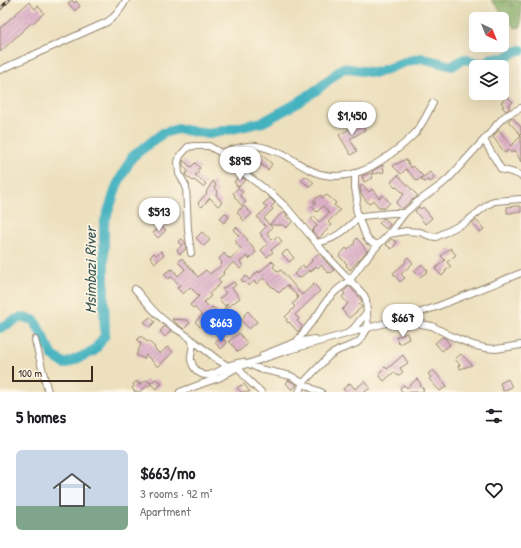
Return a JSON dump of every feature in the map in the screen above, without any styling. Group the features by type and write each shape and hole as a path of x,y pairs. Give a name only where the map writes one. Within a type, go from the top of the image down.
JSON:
{"street":[{"path":"0,70 107,22 119,12 126,0"},
{"path":"221,153 243,146 256,145 283,154 318,173 331,176 360,172 384,158 407,141 423,122 433,103"},
{"path":"296,342 327,300 350,280 363,262 389,234 405,212 449,178 505,116 521,108"},
{"path":"484,140 502,169 521,176"},
{"path":"191,254 188,230 186,186 179,174 178,162 180,156 188,147 208,146 221,153 287,208 329,258 364,295 366,299 368,328 364,336 358,343 330,355 303,383 299,392"},
{"path":"355,173 355,188 358,199 356,210 358,218 366,237 369,241 378,245"},
{"path":"389,234 406,231 420,232 436,237 466,222 494,201 521,199"},
{"path":"317,243 335,238 358,218 405,212"},
{"path":"180,392 219,378 238,368 289,350 417,314 521,273"},
{"path":"135,288 152,310 164,321 228,366"},
{"path":"191,339 193,345 191,360 193,366 204,376 209,376 228,366 250,360 296,342 349,332 367,312"},
{"path":"417,314 421,324 432,326 473,345 496,349 521,345"},
{"path":"35,340 48,392"},
{"path":"249,364 260,369 291,376 321,392"},
{"path":"238,368 261,392"},
{"path":"187,392 193,387"}],"green space":[{"path":"491,0 521,0 521,27 515,28 509,21 509,12 501,12"}],"building":[{"path":"72,0 74,3 76,1 80,6 75,11 68,3"},
{"path":"29,2 35,9 38,6 44,13 33,23 32,22 0,52 0,28"},
{"path":"509,99 513,102 508,106 510,108 506,111 502,107 504,106 501,102 503,100 509,100"},
{"path":"512,117 521,127 521,135 508,121"},
{"path":"360,121 365,130 350,139 357,151 351,155 339,135"},
{"path":"499,130 511,146 521,136 521,162 515,150 511,153 509,150 505,153 493,137"},
{"path":"262,155 272,164 268,170 257,161"},
{"path":"406,159 411,168 413,166 423,176 417,181 406,169 401,174 393,166 396,163 397,164"},
{"path":"183,160 191,167 195,163 200,168 197,170 199,172 195,175 206,184 203,187 185,175 188,171 183,166"},
{"path":"383,165 384,172 373,174 372,171"},
{"path":"430,172 435,178 430,182 427,180 424,182 421,179"},
{"path":"371,173 373,178 364,182 362,176"},
{"path":"398,175 418,196 403,208 396,203 404,194 391,182"},
{"path":"240,176 246,180 238,187 234,182"},
{"path":"305,176 314,183 310,187 301,180"},
{"path":"213,181 216,185 214,188 218,191 216,195 222,202 218,206 210,198 202,207 198,203 207,193 206,192"},
{"path":"362,184 369,192 372,189 379,198 383,195 390,203 383,209 382,207 380,209 373,200 369,204 361,194 360,187"},
{"path":"238,188 243,192 240,195 246,202 242,206 233,193"},
{"path":"321,195 322,198 327,195 336,203 334,205 340,210 328,222 332,225 319,238 312,231 317,226 311,219 314,216 319,222 329,213 323,206 317,212 312,207 316,203 313,201"},
{"path":"270,198 275,203 271,207 273,209 264,218 269,225 284,211 287,215 286,216 292,222 286,228 283,225 270,225 272,228 267,233 273,240 277,236 282,241 271,250 273,252 267,257 261,250 268,244 260,233 266,227 257,217 267,208 263,204"},
{"path":"244,206 252,214 244,221 237,212"},
{"path":"521,206 521,212 507,213 507,207"},
{"path":"419,207 421,209 423,207 432,218 425,224 415,211"},
{"path":"225,213 229,217 224,223 219,219"},
{"path":"384,218 390,224 386,229 379,223"},
{"path":"476,220 484,229 480,232 472,223"},
{"path":"161,226 166,230 158,238 153,233"},
{"path":"236,227 248,240 256,252 249,259 247,256 240,262 243,266 240,269 234,262 223,272 224,274 218,279 221,283 209,294 211,296 204,302 210,308 212,307 218,312 215,315 212,312 204,320 206,322 200,327 195,322 202,315 190,305 199,296 190,287 183,294 177,288 180,285 171,277 168,279 164,274 173,269 178,276 185,269 178,262 182,258 198,277 206,270 210,274 222,265 219,259 224,253 230,259 241,249 235,240 239,236 233,230"},
{"path":"202,232 210,240 204,246 196,238"},
{"path":"357,238 367,251 350,270 346,265 347,264 339,256 346,248 348,250 355,243 354,242"},
{"path":"182,239 185,242 186,249 180,254 177,250 182,245 178,242"},
{"path":"391,239 397,242 392,249 386,245"},
{"path":"450,248 456,255 447,262 451,267 445,271 446,272 442,276 435,269 445,260 441,256"},
{"path":"287,250 294,258 289,262 282,254"},
{"path":"161,251 164,255 155,263 150,257 154,253 156,255"},
{"path":"319,253 334,270 331,273 328,273 321,265 318,268 316,266 311,272 309,270 300,278 294,274 303,265 305,268"},
{"path":"408,257 413,263 401,274 405,278 400,282 393,273 406,262 405,260"},
{"path":"272,261 275,264 273,267 278,272 281,270 302,295 314,284 320,291 295,315 299,319 297,321 302,326 298,332 289,322 288,323 285,317 295,307 292,304 298,299 298,297 287,285 279,293 263,278 257,284 254,281 249,286 241,280 246,276 249,280 258,271 259,273"},
{"path":"422,264 428,271 420,277 414,271"},
{"path":"234,282 236,285 232,288 240,298 223,311 228,303 225,306 219,299 226,293 222,289"},
{"path":"349,286 360,298 362,302 359,304 362,307 349,318 342,310 348,304 342,297 345,294 343,292"},
{"path":"229,311 234,317 226,324 228,326 224,330 220,325 222,322 218,319 221,315 223,317"},
{"path":"248,311 257,322 249,329 241,320"},
{"path":"150,317 155,322 150,327 144,322"},
{"path":"172,319 187,320 190,323 184,329"},
{"path":"165,326 171,331 165,337 160,331"},
{"path":"239,333 248,344 238,352 229,341"},
{"path":"407,333 409,339 399,344 396,337"},
{"path":"141,336 155,347 154,348 160,354 167,347 173,352 158,367 146,355 144,359 136,355 141,344 137,340"},
{"path":"442,337 445,338 450,345 442,351 435,343"},
{"path":"220,339 223,339 227,343 221,349 215,343"},
{"path":"461,354 472,365 460,369 458,366 460,365 455,359"},
{"path":"403,355 408,363 400,368 403,372 398,376 394,372 384,381 378,374 385,367 387,369"},
{"path":"433,370 447,386 440,391 429,379 431,377 428,374"},
{"path":"156,379 162,384 156,389 150,383"},
{"path":"417,379 424,390 421,392 402,392 400,388 404,385 407,388"},
{"path":"508,379 512,387 503,391 500,383"},
{"path":"147,380 151,384 139,392 135,392 132,388 134,386 133,384 137,381 139,385"},
{"path":"288,380 297,385 292,390 286,383"},
{"path":"365,381 370,388 365,392 346,392 343,389 350,383 355,389"},
{"path":"244,384 250,392 241,392 237,388"}],"waterway":[{"name":"Msimbazi River","path":"0,328 21,317 34,320 53,356 65,364 94,351 105,335 104,224 117,185 132,157 163,133 178,129 209,134 263,122 294,105 318,89 343,68 376,73 405,62 421,58 452,66 464,59 484,64 492,58 505,58 514,52 521,50"}],"railway":[{"path":"0,9 9,0"}]}
